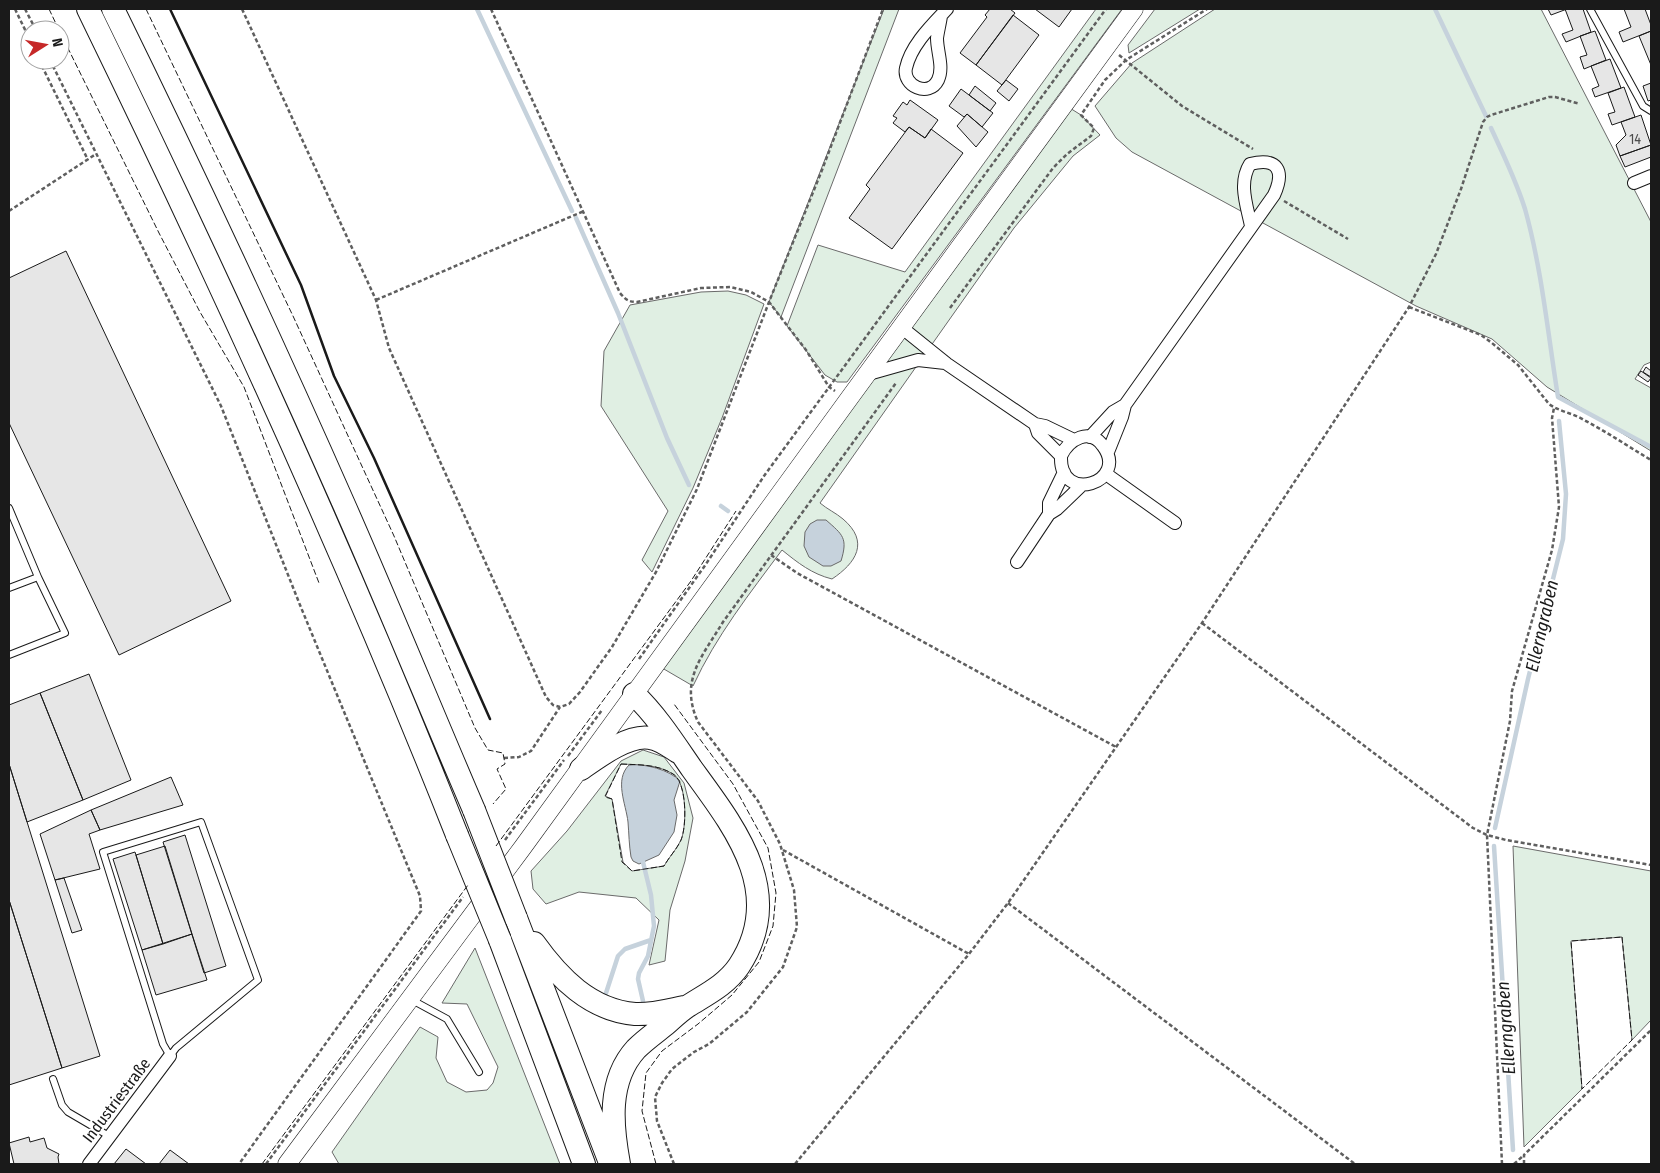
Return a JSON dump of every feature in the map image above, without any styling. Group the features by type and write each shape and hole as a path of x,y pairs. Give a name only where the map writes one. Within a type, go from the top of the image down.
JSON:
{"highway":[{"path":"88,9 166,170 273,401 376,636 500,940 584,1164"},
{"path":"113,9 185,157 347,511 474,810 610,1164"},
{"path":"619,1164 612,1116 616,1087 624,1066 635,1050 688,1006 718,988 738,967 750,945 759,901 755,877 747,853 728,819 654,716 634,694"},
{"path":"580,769 615,746 649,737 660,741 683,756"},
{"path":"516,918 545,959 562,978 579,992 601,1005 636,1014 688,1006"}],"main road":[{"path":"287,1164 580,769 900,327 1134,9"}],"street":[{"path":"944,12 937,39 940,71 938,81 931,88 923,90 913,86 907,78 906,69 912,52 944,12"},
{"path":"1108,452 1101,442 1090,437 1082,437 1074,440 1066,447 1061,464 1071,481 1082,485 1100,481 1106,474 1109,463 1108,452 1125,405 1274,195 1280,183 1280,174 1274,165 1267,162 1250,164 1244,173 1243,182 1251,226"},
{"path":"1634,183 1651,176"},
{"path":"900,327 947,364 1035,424 1045,426 1074,440"},
{"path":"866,375 918,360 947,364"},
{"path":"1090,437 1113,412 1125,405"},
{"path":"1035,424 1038,433 1062,456"},
{"path":"1050,514 1049,503 1064,472"},
{"path":"1106,474 1174,523"},
{"path":"1017,562 1050,514 1082,485"},
{"name":"Industriestraße","path":"89,1164 170,1056"}],"lane":[{"path":"1591,9 1643,106 1651,110"},
{"path":"9,508 38,577 65,634 9,655"},
{"path":"9,588 38,577"},
{"path":"201,822 258,980 176,1048 170,1056 163,1044 103,852 201,822"},
{"path":"411,999 447,1019 479,1072"},
{"path":"53,1079 62,1105 68,1112 109,1136"}],"path":[{"path":"242,9 376,300 389,348 546,697 553,706 560,707 569,704 580,692 612,646 656,572 697,489 883,9"},
{"path":"491,9 620,293 630,302 701,288 730,287 751,292 769,302 806,350 829,387 848,400"},
{"path":"637,661 706,564 764,476 1106,9"},
{"path":"950,308 1053,168 1067,154 1091,136 1094,128 1081,115 1105,80 1126,60 1207,9"},
{"path":"1090,30 1182,106 1253,150 1259,162"},
{"path":"45,70 88,160"},
{"path":"55,70 221,406 300,605 420,896 421,911 239,1164"},
{"path":"794,1164 970,954 1008,903 1202,623 1409,307 1436,254 1461,189 1483,122 1487,117 1549,97 1555,96 1580,104"},
{"path":"9,211 96,154"},
{"path":"1274,195 1348,238"},
{"path":"376,300 584,211"},
{"path":"1409,307 1480,335 1518,365 1544,400 1554,408 1584,419 1651,460"},
{"path":"674,1164 657,1121 656,1097 662,1083 672,1070 694,1052 709,1044 747,1012 783,966 797,927 794,890 782,850 758,801 698,722 690,687 691,679 698,663 723,622 896,383"},
{"path":"1502,1164 1487,835 1510,721 1512,691 1552,550 1560,507 1552,418 1554,408"},
{"path":"771,555 797,573 1116,747"},
{"path":"1202,623 1472,828 1487,835 1651,865"},
{"path":"504,758 519,757 531,751 560,707"},
{"path":"502,845 602,709"},
{"path":"782,850 970,954"},
{"path":"266,1164 466,893"},
{"path":"1008,903 1355,1164"},
{"path":"1514,1164 1651,1030"},
{"path":"1524,1155 1524,1164"}],"green space":[{"path":"884,9 899,9 781,317 769,302"},
{"path":"1096,9 1122,9 847,382 837,382 825,375 787,326 818,245 905,272"},
{"path":"1155,9 1200,9 1129,53 1128,45"},
{"path":"1215,9 1541,9 1651,222 1651,362 1644,365 1635,379 1651,388 1651,451 1547,387 1492,339 1416,306 1132,152 1116,138 1095,106 1132,63"},
{"path":"1065,105 1081,115 1100,135 1073,156 1014,228 820,503 840,517 856,536 857,552 848,566 832,579 812,571 782,550 723,632 693,686 657,665"},
{"path":"728,291 746,295 764,304 722,418 693,488 652,572 642,560 668,511 601,406 604,351 630,305 701,292"},
{"path":"643,750 664,757 684,783 693,818 685,861 670,910 665,961 649,965 659,920 636,898 579,892 546,904 533,889 531,871 567,831 621,761","holes":["621,764 661,768 673,774 681,786 685,815 683,833 681,840 664,866 632,871 623,862 612,799 605,796"]},
{"path":"1513,846 1651,871 1651,1020 1632,1040 1622,937 1571,941 1582,1089 1524,1147"},
{"path":"475,948 560,1164 339,1164 332,1152 420,1027 438,1037 436,1058 447,1082 466,1092 487,1090 493,1083 498,1067 467,1004 442,1003"}],"shaded area":[{"path":"817,520 826,520 840,534 844,542 841,561 831,566 823,566 809,557 804,546 805,532 810,524"},
{"path":"629,765 656,768 676,777 680,781 674,800 677,815 674,832 659,855 639,864 633,861 631,857 628,822 622,792 622,778"}],"building":[{"path":"990,9 1010,9 1015,13 976,65 960,53 987,17 985,15"},
{"path":"1035,9 1072,9 1059,27"},
{"path":"1548,9 1567,9 1551,15"},
{"path":"1565,9 1583,9 1591,32 1566,42 1562,34 1573,30"},
{"path":"1624,9 1645,9 1651,25 1651,31 1623,42 1619,32 1631,27"},
{"path":"1013,15 1039,35 1002,85 976,65"},
{"path":"1595,31 1606,60 1584,69 1580,57 1587,55 1580,36"},
{"path":"1651,31 1651,65 1639,36"},
{"path":"1610,59 1621,88 1595,97 1592,89 1599,86 1591,66"},
{"path":"1006,80 1018,89 1009,101 997,91"},
{"path":"1651,83 1651,100 1648,101 1643,86"},
{"path":"975,86 996,103 990,111 969,95"},
{"path":"1624,87 1635,117 1612,125 1608,114 1615,112 1608,93"},
{"path":"961,89 993,113 982,127 967,114 964,117 949,106"},
{"path":"910,100 938,120 925,138 909,127 905,132 893,123 897,118 893,116 903,102 907,105"},
{"path":"967,114 988,132 976,147 957,126"},
{"path":"1641,115 1651,145 1620,156 1616,145 1626,135 1621,122"},
{"path":"909,127 925,138 931,129 963,153 892,249 849,218 870,189 866,185"},
{"path":"1651,145 1651,157 1625,167 1620,156"},
{"path":"66,251 231,601 119,655 9,423 9,278"},
{"path":"1646,367 1651,371 1651,377 1643,372"},
{"path":"1641,371 1651,378 1648,382 1638,375"},
{"path":"89,674 131,780 83,800 40,693"},
{"path":"40,693 83,800 27,822 9,764 9,705"},
{"path":"9,764 100,1056 62,1068 9,900"},
{"path":"171,777 183,805 100,830 91,810"},
{"path":"91,810 100,830 89,834 100,869 55,880 40,834"},
{"path":"185,835 226,966 204,973 163,842"},
{"path":"165,846 192,934 163,944 136,855"},
{"path":"135,852 163,944 142,950 113,859"},
{"path":"64,878 82,930 72,933 55,880"},
{"path":"9,900 62,1068 9,1085"},
{"path":"192,934 207,980 156,995 142,950"},
{"path":"29,1137 30,1142 44,1138 47,1148 59,1154 59,1164 14,1164 9,1143"},
{"path":"126,1149 146,1164 114,1164"},
{"path":"170,1150 189,1164 159,1164"}],"waterway":[{"path":"477,9 572,211"},
{"name":"Ellerngraben","path":"1435,9 1486,116"},
{"name":"Ellerngraben","path":"1491,128 1518,188 1531,232 1558,397 1651,447"},
{"path":"576,218 618,313 667,438 689,485"},
{"name":"Ellerngraben","path":"1495,828 1528,679 1563,539 1566,494 1559,421"},
{"path":"721,506 728,511"},
{"name":"Ellerngraben","path":"1494,846 1513,1150"},
{"path":"643,862 651,895 654,926 648,956 638,979 643,1001"},
{"path":"606,993 618,956 625,949 651,940"}],"fence":[{"path":"49,9 54,20"},
{"path":"146,9 293,316 394,536 475,728 488,750 503,753 505,764 497,769 506,789 493,804"},
{"path":"70,52 200,312 244,387 319,583"},
{"path":"496,846 691,581 736,511"},
{"path":"656,1164 642,1111 646,1073 662,1051 732,995 759,962 773,926 776,893 768,848 733,784 674,704"},
{"path":"621,764 661,768 673,774 681,786 685,815 683,833 681,840 664,866 632,871 622,862 612,799 605,797 621,764"},
{"path":"262,1164 468,885"},
{"path":"1622,937 1632,1040 1582,1089 1571,941 1622,937"}],"wall":[{"path":"170,9 301,285 334,376 374,458 490,719"}]}
